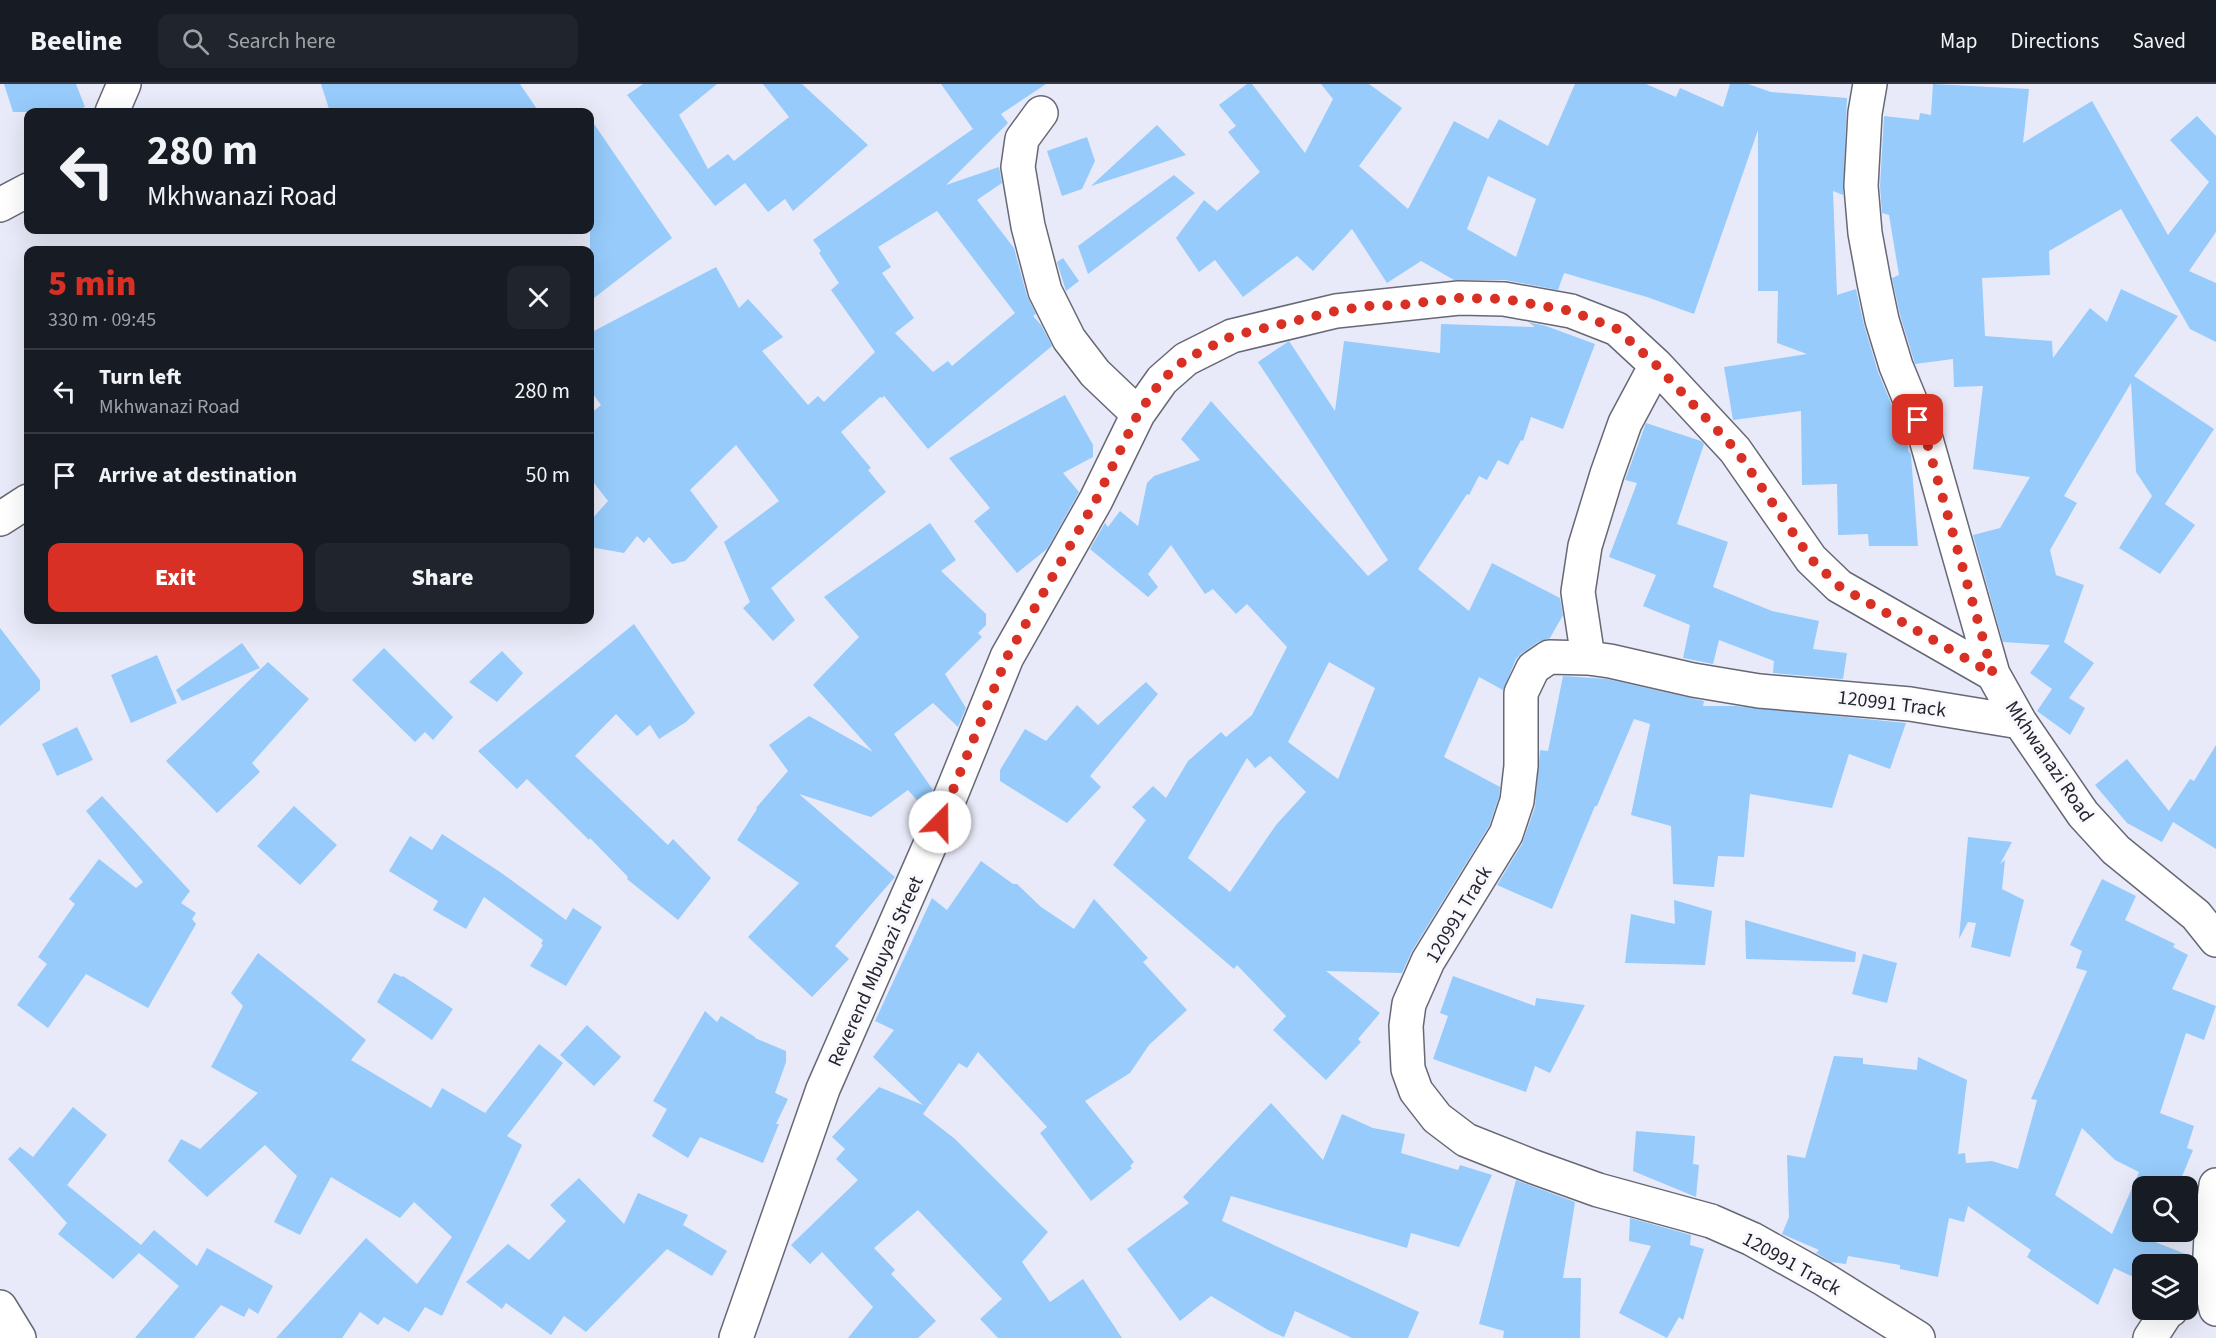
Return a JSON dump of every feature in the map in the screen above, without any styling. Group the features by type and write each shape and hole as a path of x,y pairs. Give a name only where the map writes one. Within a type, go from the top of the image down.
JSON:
{"street":[{"path":"114,108 124,84"},
{"name":"Mkhwanazi Road","path":"1870,84 1865,113 1861,186 1865,233 1874,282 1882,320 1896,366 1926,439 1993,674 2020,722 2083,814 2116,850 2196,915 2216,940"},
{"path":"1041,113 1022,139 1018,167 1030,235 1045,291 1069,339 1095,373 1138,414"},
{"path":"0,205 24,192"},
{"name":"Reverend Mbuyazi Street","path":"736,1338 823,1089 940,822 1007,657 1096,500 1138,414 1162,380 1186,359 1232,336 1336,311 1368,306 1401,305 1459,298 1504,299 1571,311 1617,329 1656,365 1736,450 1811,559 1839,586 1993,674"},
{"path":"1588,658 1578,592 1585,546 1625,423 1656,365"},
{"path":"0,519 24,504"},
{"name":"120991 Track","path":"1918,1338 1822,1278 1752,1239 1711,1221 1598,1190 1466,1140 1437,1118 1416,1091 1408,1069 1406,1026 1409,1004 1428,961 1506,834 1517,801 1521,766 1521,693 1533,669 1549,657 1588,658 1759,691 1910,704 2020,722"},
{"path":"2206,1303 2216,1185"},
{"path":"0,1307 19,1338"},
{"path":"2150,1338 2162,1320"}],"building":[{"path":"4,84 76,84 85,107 24,108 24,112 13,112"},
{"path":"321,84 520,84 536,108 329,108"},
{"path":"643,84 717,84 679,115 708,169 728,154 734,161 789,117 763,84 802,84 868,145 793,211 785,199 768,212 745,183 715,206 627,95"},
{"path":"941,84 1046,84 1001,114 1008,123 946,185 999,167 1002,183 977,200 1014,248 1027,296 1036,314 1033,316 1041,325 1052,346 928,449 884,396 880,397 841,432 871,468 868,470 886,492 771,588 795,620 773,641 743,608 750,602 724,542 779,501 736,445 690,490 718,527 685,561 672,564 649,537 644,543 637,536 624,553 594,548 594,517 608,501 594,483 594,411 601,405 594,395 594,331 716,267 739,308 748,299 783,337 762,351 808,405 818,396 824,402 875,352 831,290 839,283 813,240 973,129","holes":["937,211 1015,313 952,366 948,361 933,372 895,333 914,318 882,273 891,267 878,247"]},
{"path":"1247,84 1252,84 1305,153 1333,99 1321,84 1369,84 1402,108 1359,166 1408,209 1454,121 1488,139 1499,119 1548,146 1575,84 1646,84 1676,97 1680,88 1723,107 1730,84 1748,84 1771,92 1847,98 1843,195 1833,191 1837,295 1856,289 1878,372 1908,444 1911,455 1918,546 1869,546 1868,534 1838,535 1837,484 1802,485 1801,411 1733,420 1724,367 1807,354 1777,343 1778,291 1758,291 1758,130 1694,314 1647,297 1564,273 1558,290 1505,280 1454,280 1421,261 1387,283 1352,229 1313,271 1297,256 1243,297 1215,260 1199,272 1176,238 1204,200 1217,211 1260,172 1228,132 1236,126 1219,105","holes":["1488,176 1536,199 1516,257 1467,229"]},
{"path":"1933,84 2029,89 2023,143 2092,101 2168,235 2209,182 2170,140 2197,116 2216,136 2216,232 2189,271 2216,283 2216,342 2190,329 2121,209 2049,251 2050,275 1982,278 1985,336 2052,341 2053,358 2090,308 2107,322 2121,289 2178,316 2134,376 2214,429 2165,504 2195,525 2160,574 2119,548 2152,496 2136,472 2131,383 2064,496 2077,503 2050,550 2056,575 2084,585 2064,642 2094,663 2069,698 2085,708 2070,735 2037,711 2052,689 2030,673 2050,645 2003,642 1973,535 2000,528 2030,477 1973,469 1983,386 1954,387 1953,359 1915,364 1900,315 1892,278 1899,275 1889,215 1882,213 1880,186 1884,116 1919,120 1920,113 1931,115"},
{"path":"594,124 672,238 594,298 594,246 590,246 590,234 594,234"},
{"path":"1157,125 1186,155 1091,186"},
{"path":"1087,137 1095,161 1082,189 1062,196 1047,151"},
{"path":"1174,175 1195,193 1088,274 1078,246"},
{"path":"1063,258 1079,281 1066,291 1057,262"},
{"path":"1528,322 1546,326 1595,344 1563,429 1531,417 1523,441 1521,440 1508,465 1498,460 1487,480 1479,476 1469,495 1467,494 1418,569 1469,611 1492,563 1560,598 1563,615 1550,638 1538,642 1516,659 1503,690 1479,677 1444,757 1500,787 1499,797 1489,826 1412,951 1402,973 1326,971 1380,1013 1358,1039 1361,1042 1326,1080 1273,1030 1286,1016 1237,965 1234,969 1113,865 1146,820 1132,807 1153,786 1166,798 1188,761 1221,732 1226,737 1252,715 1287,647 1247,604 1236,614 1213,589 1205,594 1171,545 1148,574 1158,587 1148,597 1090,549 1105,523 1108,527 1120,511 1138,526 1147,483 1154,476 1200,460 1181,439 1211,401 1368,576 1388,560 1258,362 1289,341 1335,411 1344,341 1440,353 1441,324 1535,327","holes":["1329,662 1375,688 1338,779 1288,742","1270,756 1306,792 1276,825 1230,892 1188,858 1247,758 1255,768"]},
{"path":"1065,395 1093,445 1093,457 1063,473 1079,492 1047,549 1017,573 974,521 990,508 949,458"},
{"path":"1646,423 1704,444 1677,524 1728,542 1713,587 1772,611 1819,621 1813,649 1847,653 1843,679 1773,673 1774,661 1719,640 1713,664 1683,658 1690,625 1643,606 1656,575 1609,557 1637,483 1625,480"},
{"path":"930,523 956,560 941,571 986,614 986,625 978,633 982,637 945,674 966,708 958,727 933,703 894,734 933,790 922,806 908,790 871,817 799,794 895,877 835,946 849,959 812,997 748,937 799,883 737,840 756,808 788,771 769,745 809,716 873,752 813,685 859,637 824,597"},
{"path":"634,624 695,713 686,722 659,739 650,725 637,736 616,714 575,756 668,845 673,839 711,878 678,920 627,879 628,877 590,838 589,840 527,779 517,789 478,751"},
{"path":"0,628 40,680 40,690 0,726"},
{"path":"242,643 260,668 182,701 176,690"},
{"path":"384,648 453,717 433,740 425,732 415,742 352,680"},
{"path":"502,651 523,673 497,702 469,682"},
{"path":"157,655 177,703 131,723 111,675"},
{"path":"268,662 309,699 252,763 260,772 217,813 166,761"},
{"path":"1563,676 1607,679 1704,701 1703,706 1735,706 1906,723 1890,769 1849,754 1832,808 1750,794 1744,857 1718,856 1714,887 1673,884 1671,826 1631,815 1650,724 1634,719 1552,909 1497,885 1522,844 1535,807 1540,750 1548,751"},
{"path":"1146,682 1158,694 1090,776 1101,787 1067,823 1000,781 1000,770 1025,729 1046,741 1077,705 1098,725"},
{"path":"77,727 93,760 57,776 42,744"},
{"path":"2216,745 2216,849 2173,822 2162,842 2127,823 2095,785 2127,759 2169,811 2190,779 2194,781"},
{"path":"102,796 190,891 181,903 196,913 192,919 196,924 148,1008 86,974 48,1028 17,1005 47,964 38,957 75,904 69,899 99,859 136,888 143,882 86,811"},
{"path":"294,806 337,845 300,885 257,846"},
{"path":"442,834 500,872 566,920 573,908 602,927 566,986 530,966 543,945 541,944 543,940 484,897 466,929 433,910 438,901 389,871 410,836 432,850"},
{"path":"1968,837 2012,842 2000,864 2005,860 2002,889 2024,900 2010,957 1971,947 1976,923 1968,922 1959,939"},
{"path":"981,861 1013,884 1017,884 1041,907 1074,929 1094,899 1148,958 1143,962 1187,1010 1149,1045 1130,1073 1085,1101 1134,1162 1130,1166 1132,1168 1091,1201 1040,1133 1047,1127 978,1052 967,1068 959,1063 923,1114 955,1139 1048,1232 1022,1262 1050,1302 1083,1279 1122,1338 998,1338 980,1319 1002,1299 918,1210 874,1248 895,1270 891,1274 936,1321 918,1338 848,1338 873,1307 822,1252 810,1264 791,1245 858,1180 836,1159 845,1149 832,1137 879,1087 923,1105 873,1057 894,1030 875,1021 932,898 947,910"},
{"path":"2102,879 2136,896 2125,920 2175,944 2173,947 2188,955 2172,989 2216,1006 2204,1040 2186,1033 2160,1113 2194,1126 2187,1148 2193,1150 2182,1176 2137,1176 2139,1172 2115,1160 2082,1128 2055,1195 2112,1234 2132,1188 2132,1242 2155,1242 2186,1254 2132,1254 2132,1276 2114,1268 2098,1305 2027,1257 2031,1250 1968,1206 1964,1222 1949,1218 1938,1277 1900,1269 1900,1265 1848,1256 1846,1264 1831,1262 1816,1253 1819,1250 1782,1234 1789,1217 1787,1155 1805,1158 1834,1056 1863,1058 1863,1064 1917,1070 1918,1057 1967,1080 1958,1154 1965,1153 1966,1163 1992,1161 2018,1169 2037,1100 2031,1099 2087,971 2076,968 2082,951 2070,945"},
{"path":"1674,900 1712,911 1705,965 1625,963 1631,914 1675,924"},
{"path":"1745,920 1856,952 1855,962 1746,959"},
{"path":"258,953 366,1040 351,1060 431,1108 442,1088 485,1113 539,1044 563,1063 507,1136 522,1145 442,1316 425,1307 409,1332 384,1317 378,1325 360,1312 342,1338 276,1338 366,1238 417,1284 452,1237 414,1202 400,1218 331,1177 300,1235 274,1222 297,1176 265,1145 207,1197 168,1161 181,1139 200,1149 258,1093 211,1067 243,1006 231,993"},
{"path":"1863,954 1897,963 1887,1003 1852,994"},
{"path":"394,973 403,976 453,1009 432,1040 377,1002"},
{"path":"1453,976 1535,1006 1536,998 1585,1005 1550,1073 1535,1066 1526,1092 1433,1059 1448,1016 1440,1013"},
{"path":"705,1011 717,1022 721,1016 755,1038 786,1051 786,1062 775,1093 788,1099 776,1124 779,1124 763,1163 700,1137 688,1158 652,1136 667,1109 653,1101"},
{"path":"587,1025 621,1057 594,1086 560,1055"},
{"path":"1271,1103 1323,1160 1342,1114 1373,1128 1405,1134 1401,1153 1458,1170 1460,1165 1492,1175 1459,1247 1411,1233 1407,1248 1231,1196 1222,1221 1419,1312 1408,1338 1352,1338 1295,1311 1284,1337 1211,1296 1180,1321 1127,1249 1189,1203 1183,1197"},
{"path":"73,1107 107,1135 67,1185 141,1245 154,1230 197,1266 207,1248 273,1286 258,1314 249,1308 244,1317 221,1305 194,1338 135,1338 179,1286 139,1253 113,1279 58,1234 67,1223 8,1159 20,1147 33,1157"},
{"path":"1636,1131 1695,1136 1693,1164 1699,1165 1696,1197 1633,1171"},
{"path":"579,1178 624,1224 638,1193 688,1215 683,1225 727,1251 712,1276 667,1249 586,1332 564,1316 551,1335 506,1303 502,1309 466,1282 508,1244 529,1260 566,1221 550,1205"},
{"path":"1516,1180 1575,1202 1563,1278 1581,1278 1580,1338 1503,1338 1504,1331 1479,1324"},
{"path":"1630,1218 1691,1235 1690,1245 1704,1249 1683,1320 1679,1317 1667,1338 1619,1313 1651,1246 1629,1241"}],"route":[{"path":"940,822 1007,657 1096,500 1138,414 1162,380 1186,359 1232,336 1336,311 1459,298 1504,299 1571,311 1617,329 1656,365 1736,450 1811,559 1839,586 1993,674 1926,439 1918,420"}]}
